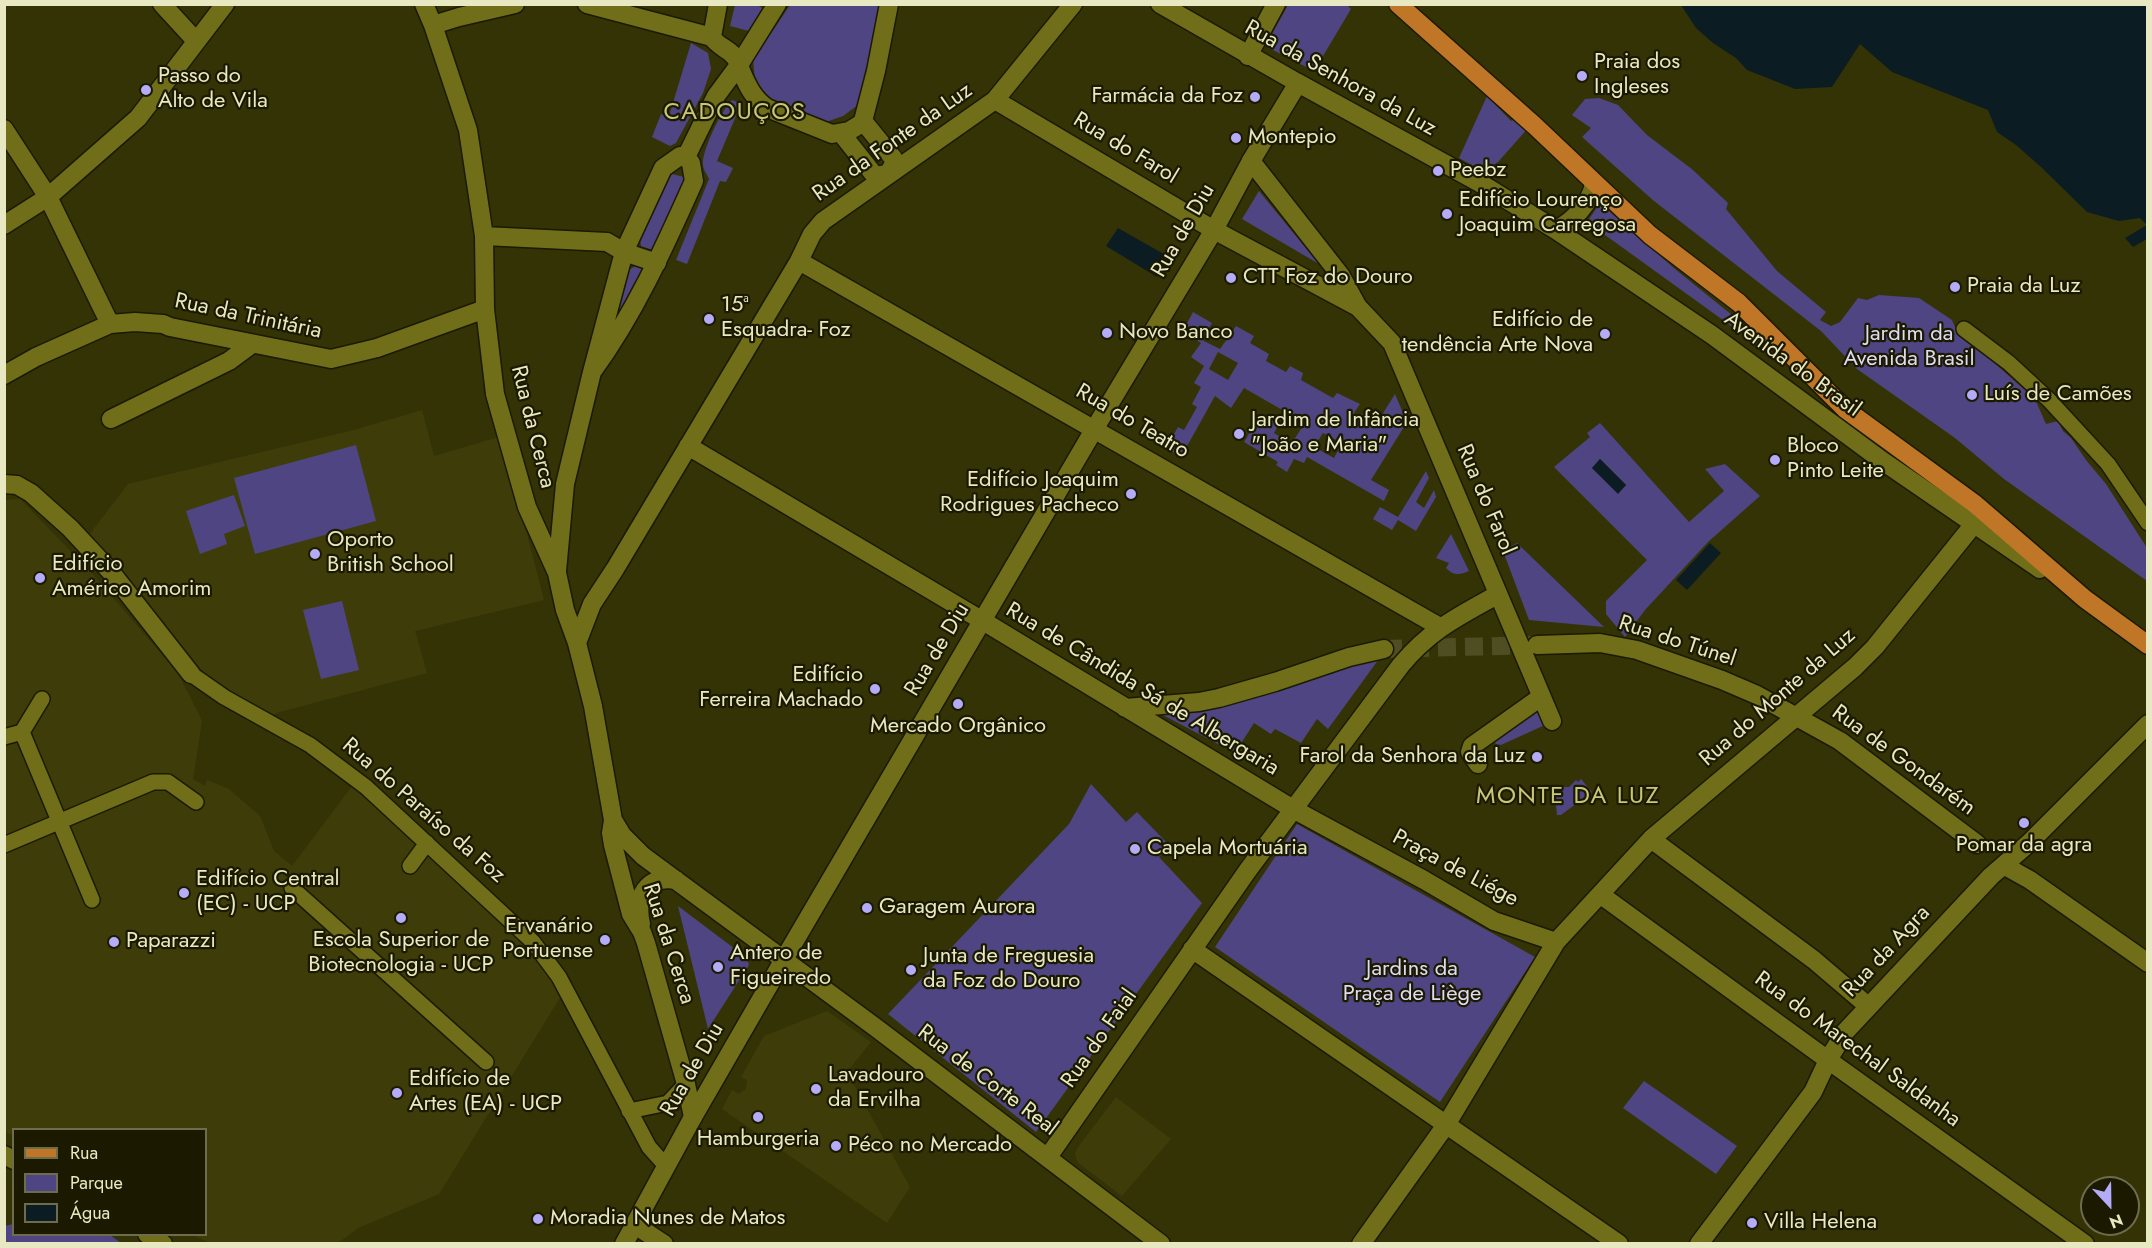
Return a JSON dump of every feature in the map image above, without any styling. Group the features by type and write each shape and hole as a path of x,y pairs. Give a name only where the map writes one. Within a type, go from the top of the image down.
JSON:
{"main road":[{"name":"Avenida do Brasil","path":"1398,4 1535,126 1650,235 1739,303 1845,409 1975,504 2085,600 2148,645"}],"street":[{"path":"162,4 196,41"},
{"path":"4,225 48,196 138,118 225,4"},
{"name":"Rua da Cerca","path":"424,4 468,130 484,236 485,309 495,394 527,507 557,573 565,610 577,644 593,706 613,820 611,833 613,845 631,914 642,932 686,1084 693,1117"},
{"path":"433,25 459,16 515,4"},
{"path":"587,4 712,37 716,43 732,54 758,101 767,108 832,134 854,128 863,121 876,71 889,4"},
{"path":"712,37 718,4"},
{"path":"686,157 716,96 739,65 777,4"},
{"name":"Rua da Fonte da Luz","path":"577,644 592,604 799,261 812,234 823,221 995,100 1073,4"},
{"name":"Rua da Senhora da Luz","path":"1160,4 1248,56 1466,176"},
{"path":"1248,56 1276,4"},
{"name":"Rua de Diu","path":"624,1244 693,1117 783,960 1095,428 1214,230 1251,161 1298,83"},
{"name":"Rua do Farol","path":"995,100 1214,230 1358,307"},
{"path":"841,133 875,176 888,174 894,164 893,158 863,121"},
{"path":"4,129 48,196 110,324"},
{"path":"557,573 565,484 599,338 624,252 663,168 680,156 686,157 691,163 694,181 657,263 615,340 592,372"},
{"name":"Rua do Farol","path":"1251,161 1341,276 1358,307 1392,343 1552,721"},
{"name":"Avenida do Brasil","path":"1466,176 1556,230 1712,335 1874,455 2085,600"},
{"path":"1556,230 1568,224 1592,194 1594,183"},
{"path":"484,236 607,242 624,252 657,263"},
{"name":"Rua do Teatro","path":"799,261 1440,627"},
{"name":"Rua da Trinitária","path":"4,375 36,357 110,324 135,322 163,324 331,359 377,348 485,309"},
{"path":"1964,329 2008,363 2049,400 2108,465 2148,523"},
{"path":"111,419 229,361 252,344"},
{"path":"1845,409 1874,455"},
{"name":"Rua de Cândida Sá de Albergaria","path":"688,446 1293,809"},
{"name":"Rua do Paraíso da Foz","path":"4,484 16,485 31,493 70,528 111,572 191,674 224,698 310,745 366,787 533,942 559,977 649,1148 666,1166"},
{"name":"Rua do Monte da Luz","path":"1557,942 1651,839 1855,668 1875,647 1974,524"},
{"path":"1497,595 1440,627 1410,654 1293,809 1192,949 1619,1244"},
{"name":"Rua do Túnel","path":"1537,645 1600,643 1637,650 1722,680 1757,695 1796,717"},
{"path":"1125,708 1219,698 1349,657 1384,649"},
{"path":"1478,764 1470,752 1472,746 1541,697"},
{"path":"4,737 22,732 42,699"},
{"name":"Rua de Gondarém","path":"1796,717 1840,741 1978,846"},
{"name":"Rua da Agra","path":"1699,1244 1813,1092 1828,1060 1845,1032 2001,863 2148,724"},
{"path":"22,732 92,900"},
{"path":"4,845 153,782 168,782 196,802"},
{"name":"Praça de Liége","path":"1293,809 1494,921 1557,942"},
{"name":"Rua da Cerca","path":"613,820 632,847 783,960"},
{"path":"1651,839 1814,960 1868,1006"},
{"path":"410,866 427,843"},
{"path":"2001,863 2030,880 2148,963"},
{"path":"642,932 639,910 646,888 660,880 676,880"},
{"path":"292,888 486,1062"},
{"name":"Rua do Marechal Saldanha","path":"1601,895 2085,1244"},
{"path":"1361,1244 1446,1125 1557,942"},
{"name":"Rua do Faial","path":"1048,1157 1192,949"},
{"name":"Rua de Corte Real","path":"783,960 1161,1244"},
{"path":"629,1111 668,1104 686,1084"},
{"path":"635,1225 664,1244"},
{"path":"150,1236 163,1244"}],"shaded area":[{"name":"Oporto British School","path":"422,410 434,456 499,437 544,600 415,631 427,673 276,713 268,722 227,699 86,539 128,484 354,430"},
{"path":"20,499 90,571 178,673 202,721 193,779 205,786 207,780 229,789 260,816 274,851 292,866 353,785 523,942 555,983 561,996 439,1194 358,1228 338,1243 210,1243 195,1236 207,1236 207,1128 12,1128 12,1135 5,1131 4,500"},
{"path":"827,1011 871,1042 847,1072 910,1187 887,1223 722,1109 732,1090 739,1094 746,1089 747,1080 741,1077 764,1036"},
{"path":"1116,1097 1171,1139 1122,1196 1081,1165 1075,1153"}],"green space":[{"path":"735,5 757,5 762,8 767,5 749,31 730,26"},
{"path":"790,5 881,5 858,105 843,116 826,122 766,98 755,80 753,60"},
{"path":"1288,5 1347,5 1351,9 1314,71 1265,46"},
{"path":"691,43 708,53 711,69 703,93 676,143 670,146 652,137 661,114 669,116"},
{"path":"1487,96 1511,121 1519,117 1529,127 1498,162 1488,169 1477,168 1459,158"},
{"name":"Jardim da Avenida Brasil","path":"1599,98 1618,105 1647,135 1693,170 1728,203 1726,209 1777,271 1826,312 1820,320 1831,326 1840,322 1858,298 1867,300 1879,295 1919,298 1952,320 1959,336 1973,344 2035,399 2046,424 2058,421 2063,431 2071,438 2106,484 2147,548 2147,581 2004,479 1955,438 1857,369 1821,331 1654,201 1582,137 1591,128 1572,115 1585,99"},
{"path":"732,100 738,102 739,109 717,161 733,168 726,182 720,181 687,264 676,260 709,179 703,167 705,151 718,121"},
{"path":"672,174 684,177 683,193 653,250 641,246 640,239 659,192"},
{"path":"1259,191 1319,264 1242,219"},
{"path":"1600,203 1675,269 1743,324 1788,367 1587,222"},
{"path":"635,266 644,271 610,340 625,273"},
{"path":"1193,312 1212,323 1202,340 1220,349 1236,326 1254,336 1250,343 1269,354 1266,361 1286,372 1290,366 1303,373 1301,380 1333,398 1337,393 1360,404 1354,413 1359,417 1361,414 1366,415 1364,419 1375,426 1395,394 1407,422 1371,480 1389,490 1384,501 1307,457 1304,463 1294,459 1287,472 1276,465 1278,462 1244,442 1261,414 1279,424 1274,433 1291,444 1305,423 1244,388 1231,408 1215,396 1181,457 1166,448 1178,427 1184,430 1197,407 1192,404 1201,387 1194,383 1204,366 1191,357 1201,343 1183,331","holes":["1218,352 1238,363 1228,380 1209,369","1323,433 1342,443 1334,458 1314,447"]},
{"path":"1600,423 1689,522 1724,491 1705,469 1725,464 1760,496 1708,542 1645,610 1625,637 1606,614 1606,601 1647,560 1554,467 1590,437 1587,433","holes":["1600,459 1626,485 1618,493 1592,468"]},
{"path":"356,445 376,521 255,554 234,478"},
{"path":"1426,471 1429,478 1416,502 1424,508 1434,490 1436,497 1416,531 1398,520 1392,530 1373,519 1380,507 1398,517"},
{"path":"234,495 245,526 224,534 227,544 200,554 186,511"},
{"path":"1451,534 1469,571 1454,574 1446,568 1449,563 1436,558"},
{"path":"1517,543 1604,627 1529,620 1503,551"},
{"path":"342,601 359,670 321,679 303,610"},
{"path":"1384,652 1328,729 1317,719 1301,743 1275,729 1271,734 1254,723 1235,753 1163,715 1172,704"},
{"path":"1537,710 1545,725 1501,745 1496,744 1494,741"},
{"path":"1581,779 1592,792 1561,815 1557,815 1555,796 1561,787 1569,787 1576,780 1578,782"},
{"path":"1091,784 1126,822 1137,812 1170,846 1159,857 1202,903 1036,1132 888,1014 1069,824"},
{"name":"Jardins da Praça de Liège","path":"1297,824 1535,957 1440,1102 1215,947"},
{"path":"678,906 747,958 749,965 708,1029"},
{"path":"1644,1081 1737,1146 1716,1174 1623,1108"},
{"path":"12,1224 12,1236 111,1236 121,1243 5,1243 5,1226"}],"water":[{"path":"1681,5 2147,5 2147,225 2140,218 2119,221 2087,212 2041,167 1997,132 1988,110 1892,72 1860,44 1832,87 1795,89 1747,70 1736,58 1696,28"},
{"path":"2147,225 2147,239 2133,247 2125,238"},
{"path":"1118,228 1169,257 1157,277 1106,246"},
{"path":"1600,459 1626,485 1618,494 1592,468"},
{"path":"1710,543 1721,553 1687,590 1676,580"}],"tunnel":[{"path":"1384,649 1535,645"}],"place":[{"name":"Praia dos Ingleses","path":"1582,76"},
{"name":"Passo do Alto de Vila","path":"146,90"},
{"name":"Farmácia da Foz","path":"1255,97"},
{"name":"Montepio","path":"1236,138"},
{"name":"Peebz","path":"1438,171"},
{"name":"Edifício Lourenço Joaquim Carregosa","path":"1447,214"},
{"name":"CTT Foz do Douro","path":"1231,278"},
{"name":"Praia da Luz","path":"1955,287"},
{"name":"15ª Esquadra- Foz","path":"709,319"},
{"name":"Novo Banco","path":"1107,333"},
{"name":"Edifício de tendência Arte Nova","path":"1605,334"},
{"name":"Luís de Camões","path":"1972,395"},
{"name":"Jardim de Infância \"João e Maria\"","path":"1239,434"},
{"name":"Bloco Pinto Leite","path":"1775,460"},
{"name":"Edifício Joaquim Rodrigues Pacheco","path":"1131,494"},
{"name":"Oporto British School","path":"315,554"},
{"name":"Edifício Américo Amorim","path":"40,578"},
{"name":"Edifício Ferreira Machado","path":"875,689"},
{"name":"Mercado Orgânico","path":"958,704"},
{"name":"Farol da Senhora da Luz","path":"1537,757"},
{"name":"Pomar da agra","path":"2024,823"},
{"name":"Capela Mortuária","path":"1135,849"},
{"name":"Edifício Central (EC) - UCP","path":"184,893"},
{"name":"Garagem Aurora","path":"867,908"},
{"name":"Escola Superior de Biotecnologia - UCP","path":"401,918"},
{"name":"Ervanário Portuense","path":"605,940"},
{"name":"Paparazzi","path":"114,942"},
{"name":"Antero de Figueiredo","path":"718,967"},
{"name":"Junta de Freguesia da Foz do Douro","path":"911,970"},
{"name":"Lavadouro da Ervilha","path":"816,1089"},
{"name":"Edifício de Artes (EA) - UCP","path":"397,1093"},
{"name":"Hamburgeria","path":"758,1117"},
{"name":"Péco no Mercado","path":"836,1146"},
{"name":"Moradia Nunes de Matos","path":"538,1219"},
{"name":"Villa Helena","path":"1752,1223"}],"district":[{"name":"CADOUÇOS","path":"735,113"},
{"name":"MONTE DA LUZ","path":"1568,797"}]}
